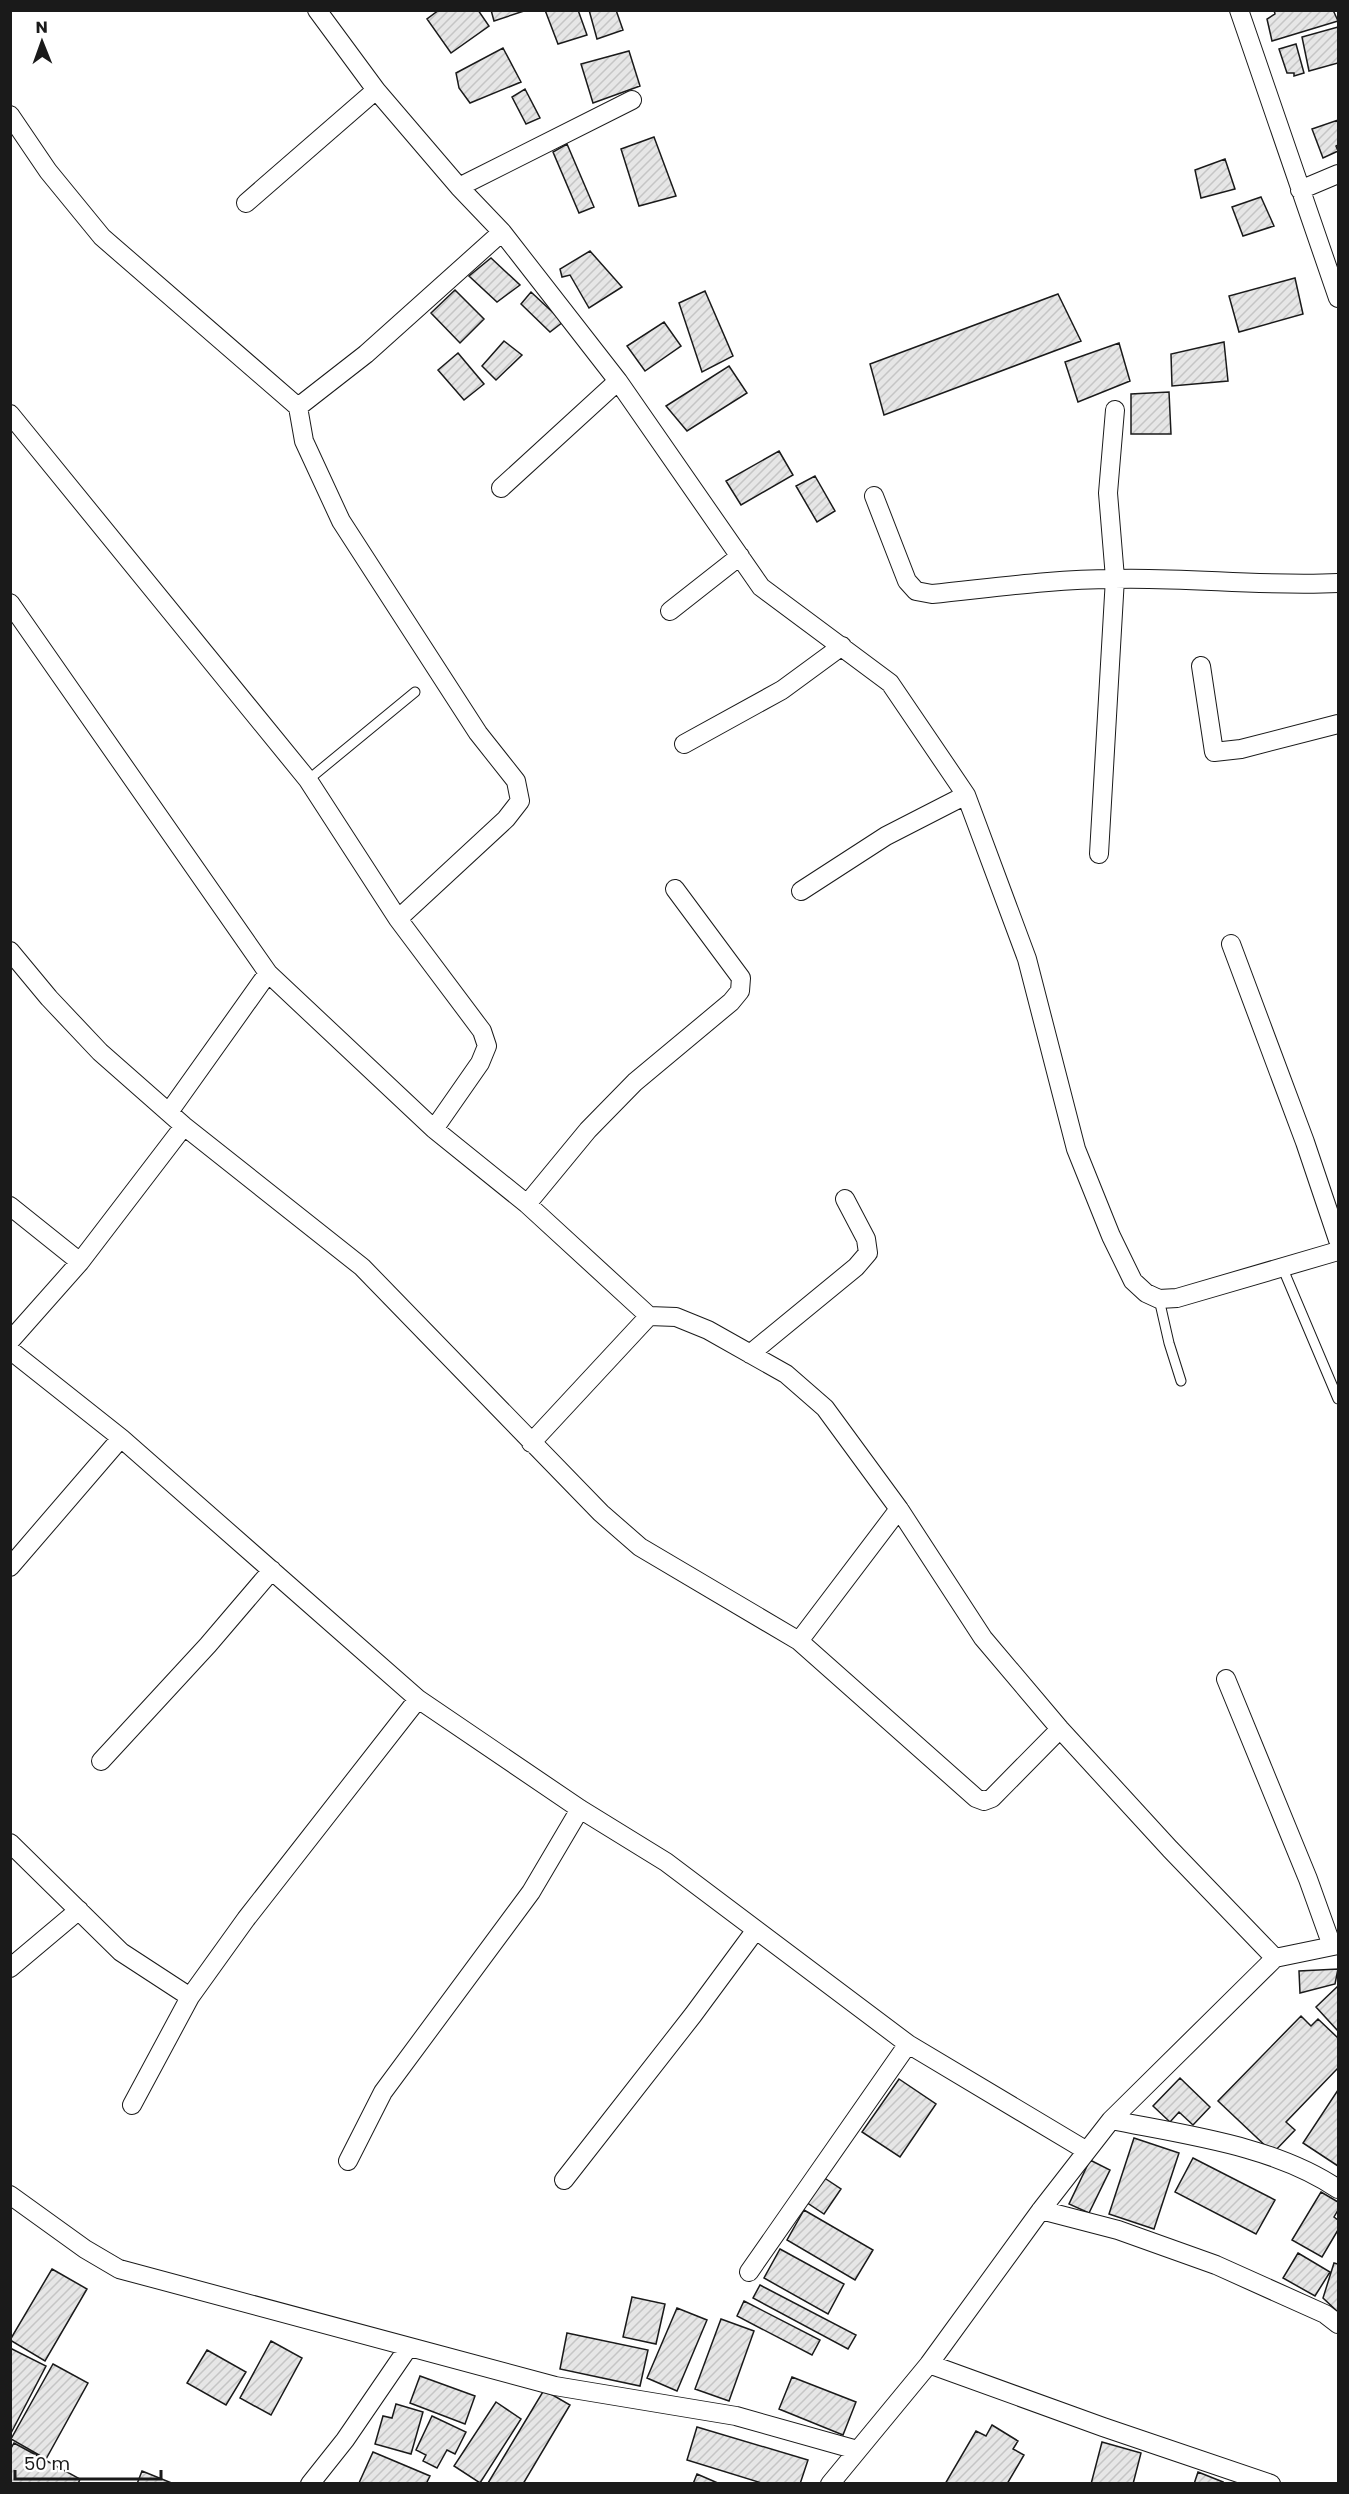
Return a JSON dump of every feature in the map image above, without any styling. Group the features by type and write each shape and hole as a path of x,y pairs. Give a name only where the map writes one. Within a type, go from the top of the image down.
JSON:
{"street":[{"path":"317,10 376,90 459,187 502,232 618,381 761,587 890,683 966,795 1027,959 1076,1149 1111,1236 1133,1281 1146,1293 1160,1299 1177,1298 1283,1269 1338,1251"},
{"path":"1239,10 1338,298"},
{"path":"246,203 376,90"},
{"path":"459,187 632,100"},
{"path":"10,115 48,171 102,237 298,407 304,441 341,521 477,733 516,781 520,801 506,819 398,919"},
{"path":"1300,190 1338,174"},
{"path":"298,407 366,354 502,232"},
{"path":"501,488 618,381"},
{"path":"1098,854 1115,579 1108,493 1115,410"},
{"path":"10,414 308,780 398,919 482,1031 488,1046 480,1063 434,1129"},
{"path":"874,496 907,581 916,591 932,594 1048,582 1115,579 1300,585 1338,583"},
{"path":"670,611 740,556"},
{"path":"10,603 268,973 434,1129 527,1204 649,1316 676,1317 708,1330 786,1374 825,1408 899,1509 982,1638 1170,1849 1275,1958"},
{"path":"684,744 782,690 842,646"},
{"path":"1201,666 1214,752 1241,749 1338,724"},
{"path":"801,891 886,836 966,795"},
{"path":"527,1204 588,1130 635,1082 731,1002 740,991 741,978 675,889"},
{"path":"1231,944 1305,1142 1338,1240"},
{"path":"10,951 49,998 100,1052 184,1126 362,1267 601,1513 640,1547 799,1641 976,1798 984,1801 992,1798 1060,1728"},
{"path":"169,1112 268,973"},
{"path":"10,1341 80,1262 184,1126"},
{"path":"750,1354 856,1267 868,1253 866,1239 845,1198"},
{"path":"10,1206 80,1262"},
{"path":"531,1443 649,1316"},
{"path":"10,1350 121,1438 418,1699 580,1809 666,1862 908,2044 1087,2151"},
{"path":"10,1567 121,1438"},
{"path":"799,1641 899,1509"},
{"path":"101,1761 208,1645 272,1570"},
{"path":"830,2484 929,2364 1041,2210 1111,2120 1275,1958 1335,1946 1226,1679"},
{"path":"132,2105 190,1997 246,1919 418,1699"},
{"path":"348,2162 382,2092 531,1892 580,1809"},
{"path":"10,1843 121,1952 190,1997"},
{"path":"10,1968 79,1910"},
{"path":"564,2180 693,2015 755,1931"},
{"path":"749,2271 908,2044"},
{"path":"1111,2120 1195,2137 1268,2156 1314,2172 1338,2189"},
{"path":"10,2195 85,2249 119,2269 555,2386 736,2416 857,2450"},
{"path":"1041,2210 1118,2230 1216,2265 1325,2314 1338,2324"},
{"path":"310,2484 345,2440 408,2348"},
{"path":"929,2364 1103,2427 1271,2484"}],"lane":[{"path":"308,780 415,692"},
{"path":"1283,1269 1338,1399"},
{"path":"1160,1299 1169,1343 1181,1381"}],"building":[{"path":"439,10 478,10 489,26 451,53 427,19"},
{"path":"491,10 527,10 494,21"},
{"path":"545,10 578,10 587,35 558,44"},
{"path":"589,10 616,10 623,30 597,39"},
{"path":"1274,10 1333,10 1338,21 1272,41 1267,19 1275,14"},
{"path":"1338,27 1338,63 1309,71 1302,37"},
{"path":"1296,44 1304,73 1294,76 1294,73 1287,73 1279,49"},
{"path":"503,48 521,82 470,103 459,88 456,73"},
{"path":"629,51 640,86 593,103 581,64"},
{"path":"525,89 540,118 526,124 512,97"},
{"path":"1338,120 1338,145 1336,146 1338,151 1323,158 1312,129"},
{"path":"654,137 676,196 639,206 621,149"},
{"path":"567,144 594,207 579,213 553,152"},
{"path":"1225,159 1235,189 1201,198 1195,170"},
{"path":"1261,197 1274,226 1243,236 1232,207"},
{"path":"590,251 622,287 589,308 570,275 562,277 560,269"},
{"path":"491,258 520,285 497,302 469,276"},
{"path":"1295,278 1303,314 1239,332 1229,296"},
{"path":"455,290 484,319 460,343 431,313"},
{"path":"705,291 733,356 702,372 679,303"},
{"path":"531,292 563,322 550,332 521,304"},
{"path":"1058,294 1081,341 884,415 870,364"},
{"path":"664,322 681,346 645,371 627,346"},
{"path":"504,341 522,355 496,380 482,366"},
{"path":"1224,342 1228,381 1172,386 1171,354"},
{"path":"1119,343 1130,381 1078,402 1065,362"},
{"path":"458,353 484,384 464,400 438,370"},
{"path":"729,366 747,393 687,431 666,406"},
{"path":"1169,392 1171,434 1131,434 1131,394"},
{"path":"779,451 793,475 741,505 726,481"},
{"path":"815,476 835,511 817,522 796,486"},
{"path":"1338,1969 1335,1984 1300,1993 1299,1971"},
{"path":"1338,1986 1338,2031 1316,2007"},
{"path":"1301,2016 1311,2026 1318,2019 1338,2038 1338,2068 1286,2122 1295,2130 1273,2153 1218,2101"},
{"path":"1180,2078 1210,2107 1193,2125 1179,2112 1170,2122 1153,2106"},
{"path":"899,2079 936,2104 900,2157 862,2132"},
{"path":"1338,2090 1338,2166 1303,2143"},
{"path":"1134,2138 1179,2153 1154,2229 1109,2214"},
{"path":"1193,2158 1275,2200 1256,2234 1175,2192"},
{"path":"1090,2160 1110,2170 1089,2213 1069,2204"},
{"path":"823,2177 841,2189 824,2214 806,2202"},
{"path":"1321,2192 1338,2202 1338,2210 1334,2217 1338,2220 1338,2230 1322,2257 1292,2240"},
{"path":"804,2210 873,2250 855,2280 787,2240"},
{"path":"780,2249 844,2284 828,2314 764,2278"},
{"path":"1298,2253 1330,2272 1315,2296 1283,2278"},
{"path":"1334,2263 1338,2264 1338,2312 1323,2298"},
{"path":"52,2269 87,2289 45,2361 10,2340"},
{"path":"760,2285 856,2335 848,2349 753,2298"},
{"path":"632,2297 665,2304 656,2344 623,2337"},
{"path":"744,2301 820,2340 812,2355 737,2316"},
{"path":"677,2308 707,2320 677,2391 647,2378"},
{"path":"721,2319 754,2331 729,2401 695,2389"},
{"path":"567,2333 648,2350 640,2386 560,2369"},
{"path":"271,2341 302,2358 271,2415 240,2398"},
{"path":"10,2348 46,2366 10,2435"},
{"path":"207,2350 246,2372 226,2405 187,2383"},
{"path":"53,2364 88,2383 46,2459 11,2439"},
{"path":"420,2376 475,2396 465,2424 410,2403"},
{"path":"792,2377 856,2402 843,2435 779,2409"},
{"path":"544,2390 570,2405 523,2484 488,2483"},
{"path":"496,2402 521,2419 480,2483 454,2466"},
{"path":"396,2404 423,2412 411,2454 375,2444 383,2416 392,2418"},
{"path":"432,2416 466,2432 455,2454 447,2450 437,2468 423,2461 426,2455 416,2450"},
{"path":"992,2425 1018,2441 1013,2449 1024,2455 1007,2484 945,2484 976,2431 986,2436"},
{"path":"697,2427 808,2460 800,2484 765,2484 687,2460"},
{"path":"1102,2442 1141,2453 1133,2484 1091,2484"},
{"path":"14,2443 80,2479 78,2484 14,2484 10,2482 10,2450"},
{"path":"373,2452 430,2476 426,2484 359,2483"},
{"path":"142,2471 174,2484 137,2484"},
{"path":"1198,2472 1223,2482 1222,2484 1194,2484"},
{"path":"697,2474 720,2484 693,2484"}]}
